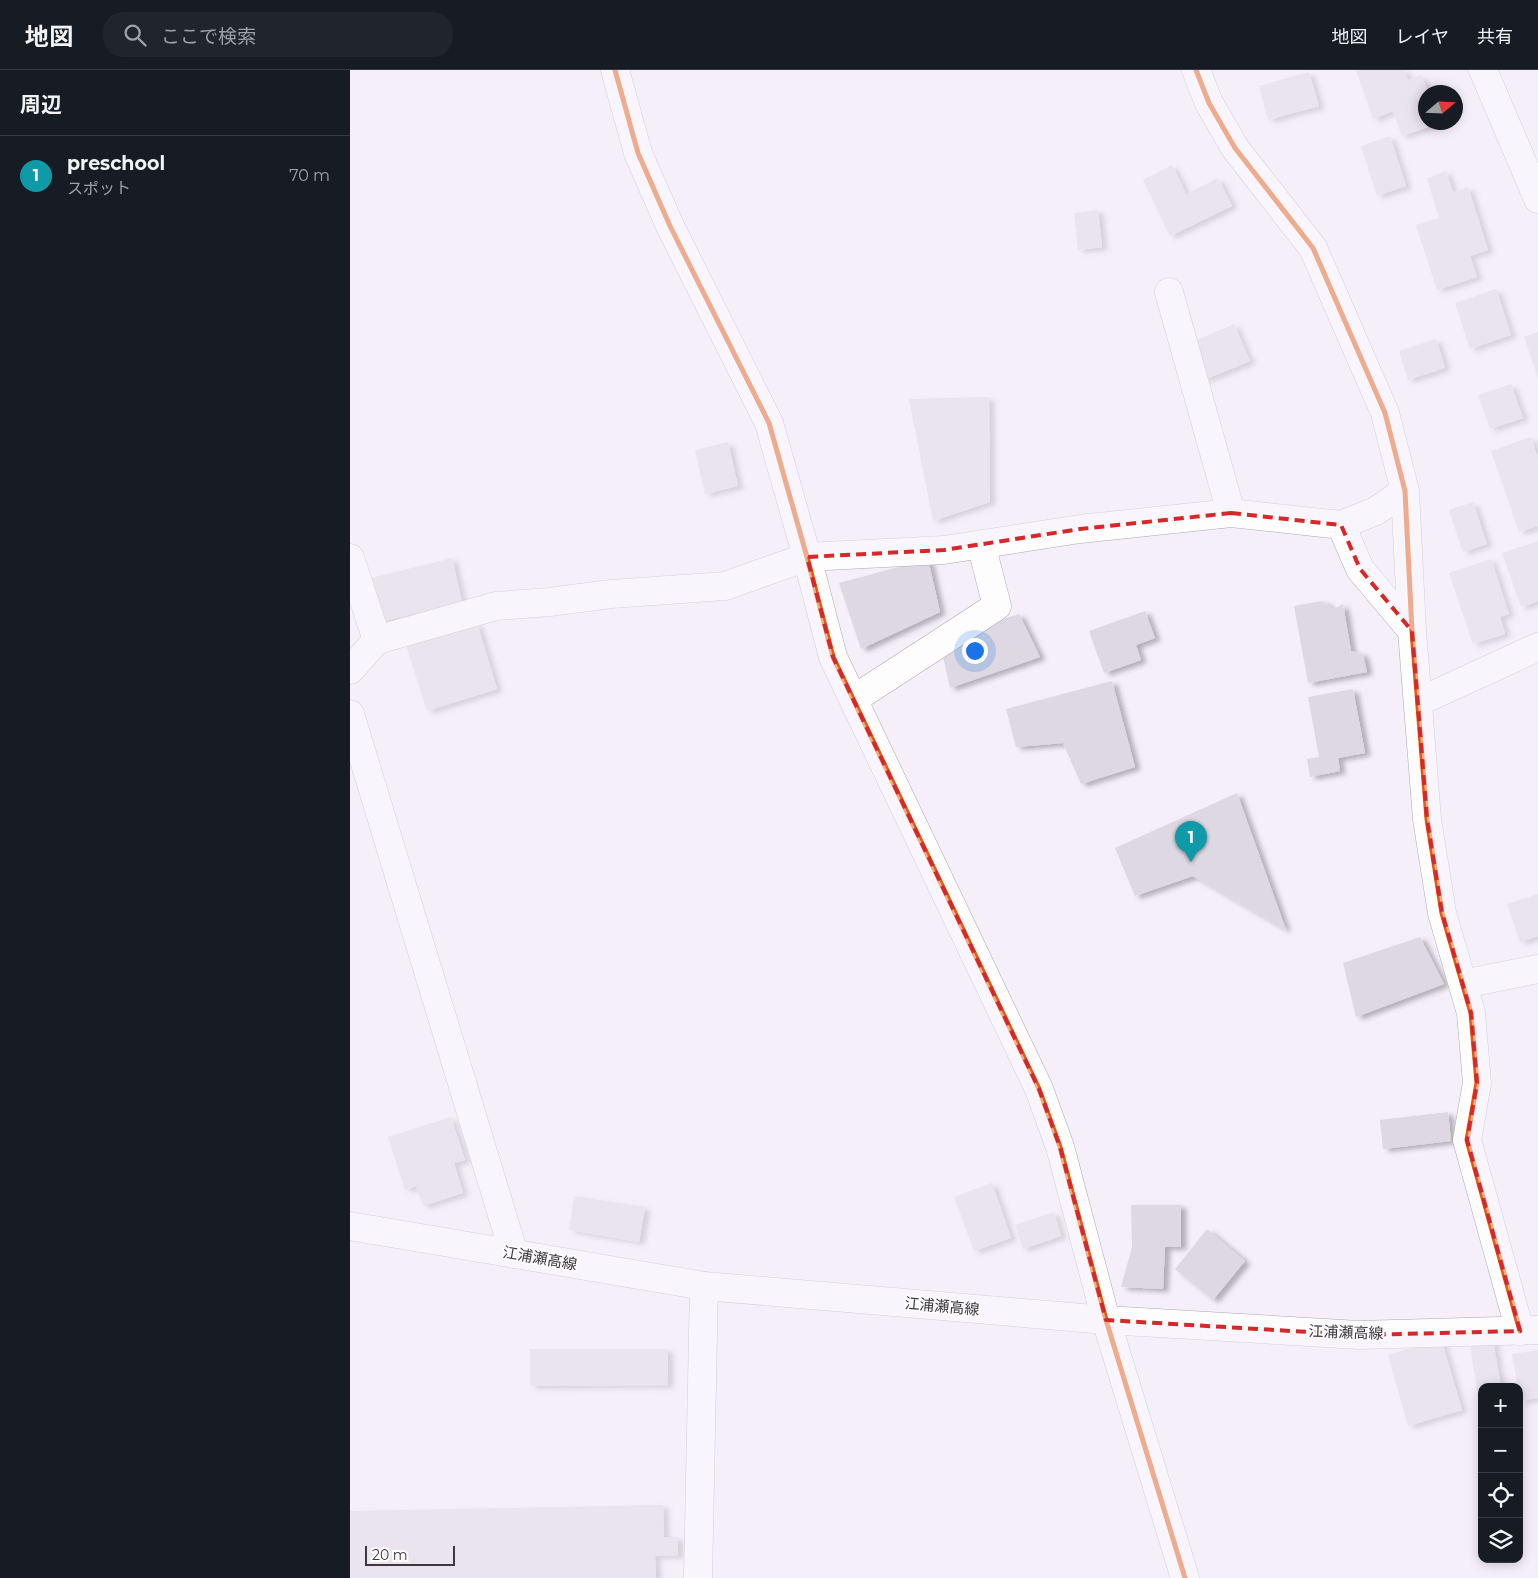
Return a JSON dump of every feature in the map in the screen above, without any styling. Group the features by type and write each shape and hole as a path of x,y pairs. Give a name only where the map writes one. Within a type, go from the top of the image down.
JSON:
{"street":[{"path":"615,70 641,161 670,226 769,423 834,657 1039,1089 1060,1148 1106,1320 1185,1578"},
{"path":"1196,70 1209,103 1235,148 1313,248 1385,413 1405,491 1412,631 1427,819 1442,913 1471,1013 1477,1083 1467,1140 1529,1330"},
{"path":"1483,70 1538,199"},
{"path":"1169,292 1231,513"},
{"path":"350,670 377,640 496,606 550,602 611,594 725,586 807,557 944,550 1080,529 1231,513 1341,524 1376,511 1405,491"},
{"path":"1341,524 1360,569 1412,631"},
{"path":"854,699 997,606 981,544"},
{"path":"350,558 377,640"},
{"path":"1418,702 1538,647"},
{"path":"350,714 514,1254"},
{"path":"1463,984 1538,970"},
{"name":"江浦瀬高線","path":"350,1226 704,1286 1106,1320 1359,1334 1529,1330"},
{"path":"698,1578 704,1286"}],"highlighted area":[{"path":"1231,513 1341,525 1360,569 1412,631 1427,819 1442,913 1471,1013 1477,1083 1467,1140 1520,1331 1359,1335 1106,1320 1060,1147 1039,1089 833,657 807,557 944,550 1080,529"}],"building":[{"path":"1356,70 1405,70 1408,80 1421,75 1425,85 1418,85 1419,130 1402,136 1393,111 1373,119"},
{"path":"1309,72 1319,106 1268,120 1259,86"},
{"path":"1390,136 1406,186 1377,196 1361,146"},
{"path":"1172,165 1186,194 1218,178 1232,206 1170,236 1143,180"},
{"path":"1446,171 1453,192 1468,187 1488,250 1470,256 1477,277 1437,290 1416,225 1439,218 1427,178"},
{"path":"1098,210 1102,247 1078,250 1074,213"},
{"path":"1496,289 1511,335 1470,349 1455,303"},
{"path":"1234,324 1250,361 1204,380 1188,344"},
{"path":"1538,332 1538,378 1524,337"},
{"path":"1436,339 1445,368 1408,380 1399,351"},
{"path":"1511,384 1523,418 1490,429 1478,395"},
{"path":"989,397 990,502 933,521 909,399"},
{"path":"1531,437 1538,458 1538,526 1519,532 1491,451"},
{"path":"728,442 738,486 705,494 695,450"},
{"path":"1473,502 1487,544 1463,552 1449,510"},
{"path":"1538,541 1538,601 1521,607 1502,553"},
{"path":"452,558 462,602 381,622 371,578"},
{"path":"928,559 940,612 861,649 839,583"},
{"path":"1491,559 1509,614 1500,617 1505,634 1473,644 1449,573"},
{"path":"1322,601 1334,609 1343,604 1351,651 1363,654 1367,672 1308,683 1294,606"},
{"path":"1145,611 1155,638 1136,645 1141,660 1104,673 1089,631"},
{"path":"1019,614 1040,657 950,688 939,639"},
{"path":"477,623 497,689 427,711 406,645"},
{"path":"1112,681 1135,767 1081,784 1063,743 1016,747 1006,709"},
{"path":"1353,689 1365,753 1338,758 1340,771 1310,777 1307,759 1319,757 1308,697"},
{"path":"1237,793 1286,930 1193,876 1135,896 1115,848"},
{"path":"1538,894 1538,936 1520,942 1507,904"},
{"path":"1420,937 1444,984 1356,1017 1343,963"},
{"path":"1448,1112 1451,1141 1383,1149 1380,1120"},
{"path":"451,1117 465,1160 454,1163 463,1193 423,1206 416,1186 405,1190 388,1137"},
{"path":"992,1183 1011,1238 974,1251 954,1197"},
{"path":"574,1196 645,1207 639,1242 569,1230"},
{"path":"1131,1205 1181,1205 1181,1247 1165,1247 1163,1289 1121,1287 1132,1247"},
{"path":"1054,1212 1061,1236 1023,1249 1015,1225"},
{"path":"1207,1229 1245,1261 1213,1300 1175,1269"},
{"path":"1441,1339 1462,1410 1408,1426 1388,1355"},
{"path":"1493,1340 1500,1383 1478,1383 1478,1396 1470,1344"},
{"path":"530,1349 668,1349 668,1385 530,1386"},
{"path":"1538,1350 1538,1398 1523,1400 1523,1383 1517,1383 1512,1354"},
{"path":"663,1505 664,1537 678,1537 678,1555 655,1556 656,1578 350,1578 350,1511"}],"cycle path":[{"path":"615,70 638,153 670,226 769,423 833,657 1039,1089 1060,1147 1106,1320 1185,1578"},
{"path":"1196,70 1209,103 1235,148 1313,248 1385,413 1405,491 1412,631 1427,819 1442,913 1471,1013 1477,1083 1467,1140 1520,1331"}],"place":[{"name":"preschool","path":"1191,862"}]}
